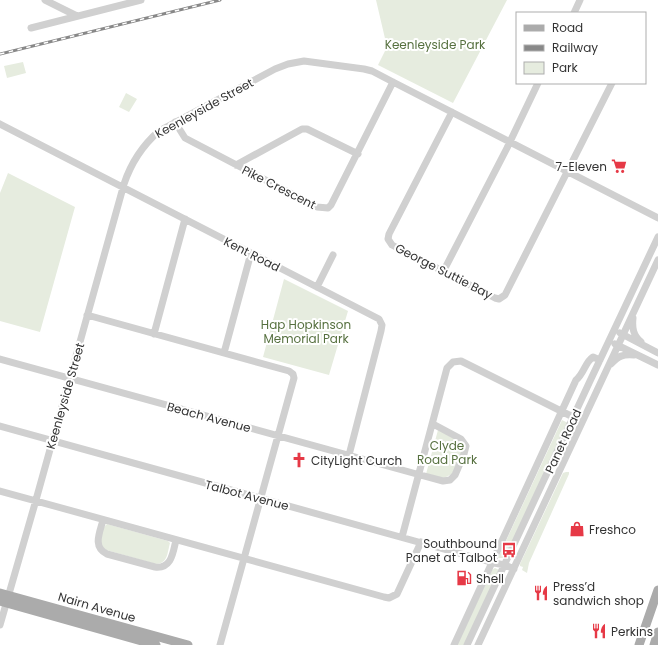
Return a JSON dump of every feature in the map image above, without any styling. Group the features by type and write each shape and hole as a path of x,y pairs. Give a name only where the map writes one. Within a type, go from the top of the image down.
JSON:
{"main road":[{"path":"639,645 658,590"},
{"name":"Nairn Avenue","path":"4,598 146,638 188,645"},
{"path":"654,645 658,632"},
{"name":"Nairn Avenue","path":"146,638 156,645"}],"street":[{"path":"45,0 77,16"},
{"path":"30,28 141,0"},
{"path":"574,12 580,0"},
{"name":"Keenleyside Street","path":"0,625 4,598 36,501 123,187 143,146 159,131 275,69 288,64 304,61 360,68 372,71 658,218"},
{"name":"Pike Crescent","path":"175,122 185,138 317,207 328,208 358,154 393,82"},
{"path":"443,272 538,84"},
{"path":"568,172 612,84"},
{"name":"George Suttie Bay","path":"452,112 388,237 392,246 495,298 501,298 504,295 568,172"},
{"name":"Kent Road","path":"0,124 379,319 382,325 382,331 348,455"},
{"path":"236,165 302,129 307,128 358,154"},
{"path":"154,334 185,219"},
{"name":"Panet Road","path":"467,645 658,237"},
{"path":"224,353 251,253"},
{"path":"317,287 333,255"},
{"name":"Panet Road","path":"478,645 658,260"},
{"path":"634,311 632,326 633,332 636,338 646,346"},
{"path":"87,315 293,374 294,378 220,645"},
{"path":"614,330 658,353"},
{"path":"609,341 658,364"},
{"path":"607,368 620,356 625,354 642,357"},
{"path":"454,645 576,380 580,377 590,359 593,357 600,360"},
{"name":"Beach Avenue","path":"0,359 443,481 450,480 455,475 466,446 461,439 433,424"},
{"path":"402,537 447,368 457,360 582,422"},
{"name":"Talbot Avenue","path":"0,426 420,542 493,563 513,571"},
{"path":"0,491 389,598 397,594 420,542"},
{"path":"103,520 98,547 107,554 155,567 163,567 169,562 176,540"}],"green space":[{"name":"Keenleyside Park","path":"376,0 507,0 453,103 378,65 387,47"},
{"path":"23,62 26,73 7,78 4,66"},
{"path":"126,93 137,99 129,112 119,107"},
{"path":"8,173 75,207 40,332 0,321 0,193"},
{"name":"Hap Hopkinson Memorial Park","path":"284,279 348,311 329,375 263,357"},
{"path":"562,420 568,423 506,557 498,558"},
{"name":"Clyde Road Park","path":"438,430 459,441 463,450 452,474 444,478 426,474"},
{"path":"569,472 569,474 529,563 527,573 522,570 523,567 520,566 520,564 563,473"},
{"path":"107,524 168,541 170,543 165,560 156,564 106,550 101,546 100,537"},
{"path":"495,568 499,570 465,645 457,645 492,570"}],"railway":[{"path":"0,54 220,0"}],"place":[{"name":"7-Eleven","path":"619,166"},
{"name":"CityLight Curch","path":"299,460"},
{"name":"Freshco","path":"577,529"},
{"name":"Southbound Panet at Talbot","path":"509,550"},
{"name":"Shell","path":"464,578"},
{"name":"Press’d sandwich shop","path":"541,593"},
{"name":"Perkins","path":"599,631"}]}
